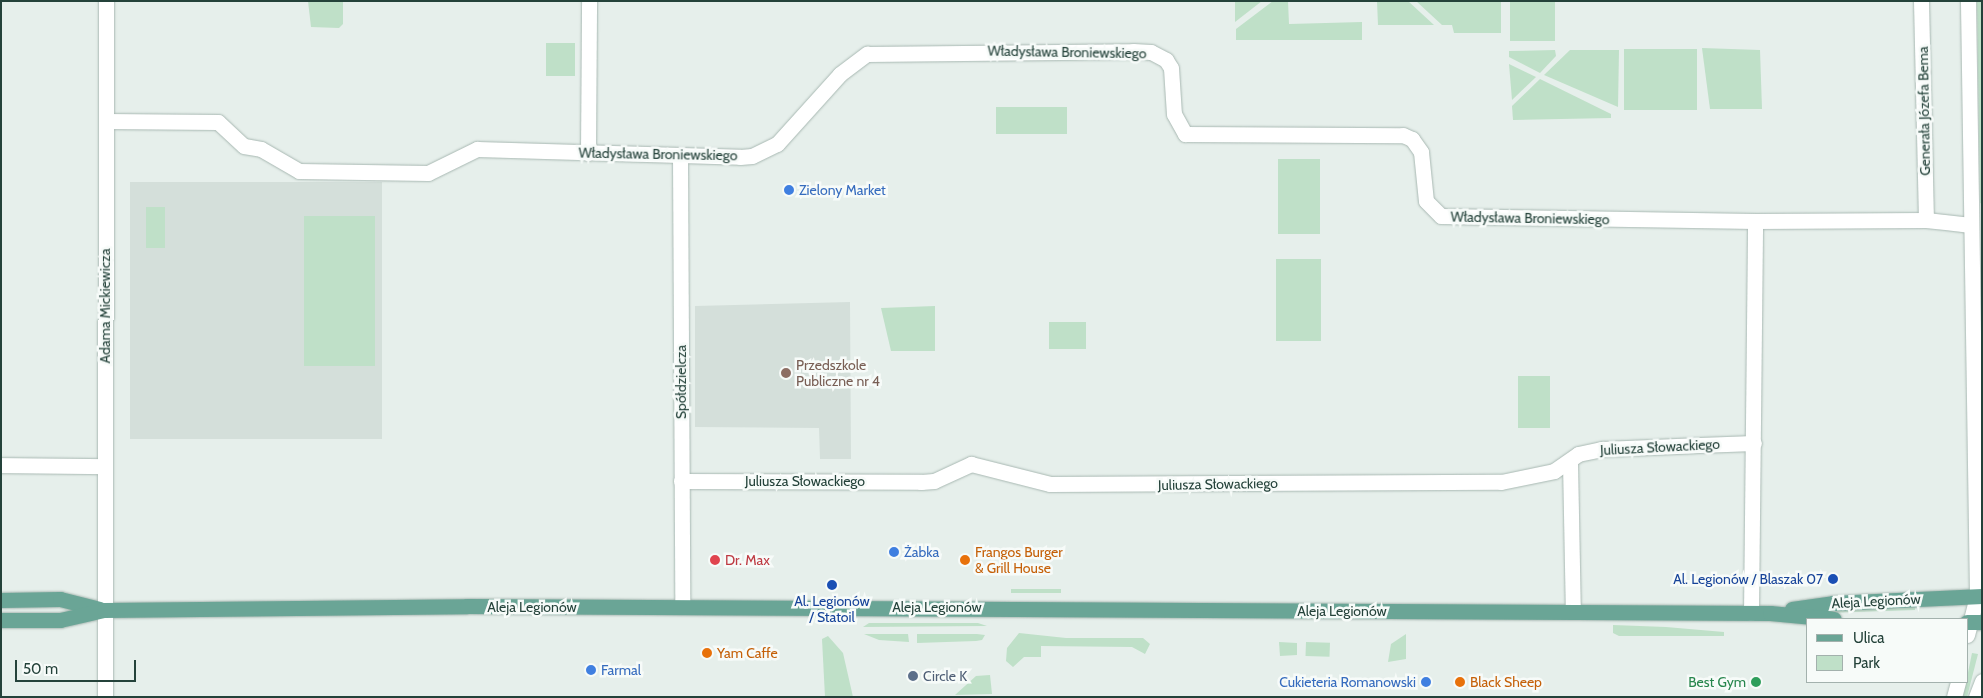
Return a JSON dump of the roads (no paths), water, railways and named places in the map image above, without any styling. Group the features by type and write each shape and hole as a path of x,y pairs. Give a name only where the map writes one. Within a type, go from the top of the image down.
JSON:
{"main road":[{"name":"Aleja Legionów","path":"1,620 60,620 104,610 682,608 1751,613 1834,603 1979,596"},
{"name":"Aleja Legionów","path":"1,600 60,598 104,610"},
{"name":"Aleja Legionów","path":"1770,612 1825,618"}],"street":[{"name":"Adama Mickiewicza","path":"105,697 106,1"},
{"path":"588,153 589,1"},
{"name":"Generała Józefa Bema","path":"1921,1 1926,220"},
{"path":"1968,1 1970,225 1979,596 1971,625"},
{"name":"Władysława Broniewskiego","path":"106,121 218,122 244,146 261,150 299,171 428,173 477,149 740,157 770,148 782,140 840,74 868,54 1151,52 1166,60 1171,68 1174,114 1185,134 1403,135 1412,139 1421,152 1426,201 1440,216 1755,221 1926,220 1970,225"},
{"name":"Spółdzielcza","path":"680,156 682,608"},
{"path":"1751,613 1755,221"},
{"name":"Juliusza Słowackiego","path":"681,481 921,482 934,481 971,464 1050,484 1501,482 1554,471 1570,462 1578,454 1602,449 1754,443"},
{"path":"1570,462 1573,612"},
{"path":"1,465 104,466"},
{"path":"1976,697 1982,681"},
{"path":"1954,697 1958,683"}],"place":[{"name":"Zielony Market","path":"789,190"},
{"name":"Przedszkole Publiczne nr 4","path":"786,373"},
{"name":"Żabka","path":"894,552"},
{"name":"Dr. Max","path":"715,560"},
{"name":"Frangos Burger & Grill House","path":"965,560"},
{"name":"Al. Legionów / Blaszak 07","path":"1833,579"},
{"name":"Al. Legionów / Statoil","path":"832,585"},
{"name":"Yam Caffe","path":"707,653"},
{"name":"Farmal","path":"591,670"},
{"name":"Circle K","path":"913,676"},
{"name":"Cukieteria Romanowski","path":"1426,682"},
{"name":"Black Sheep","path":"1460,682"},
{"name":"Best Gym","path":"1756,682"}]}
